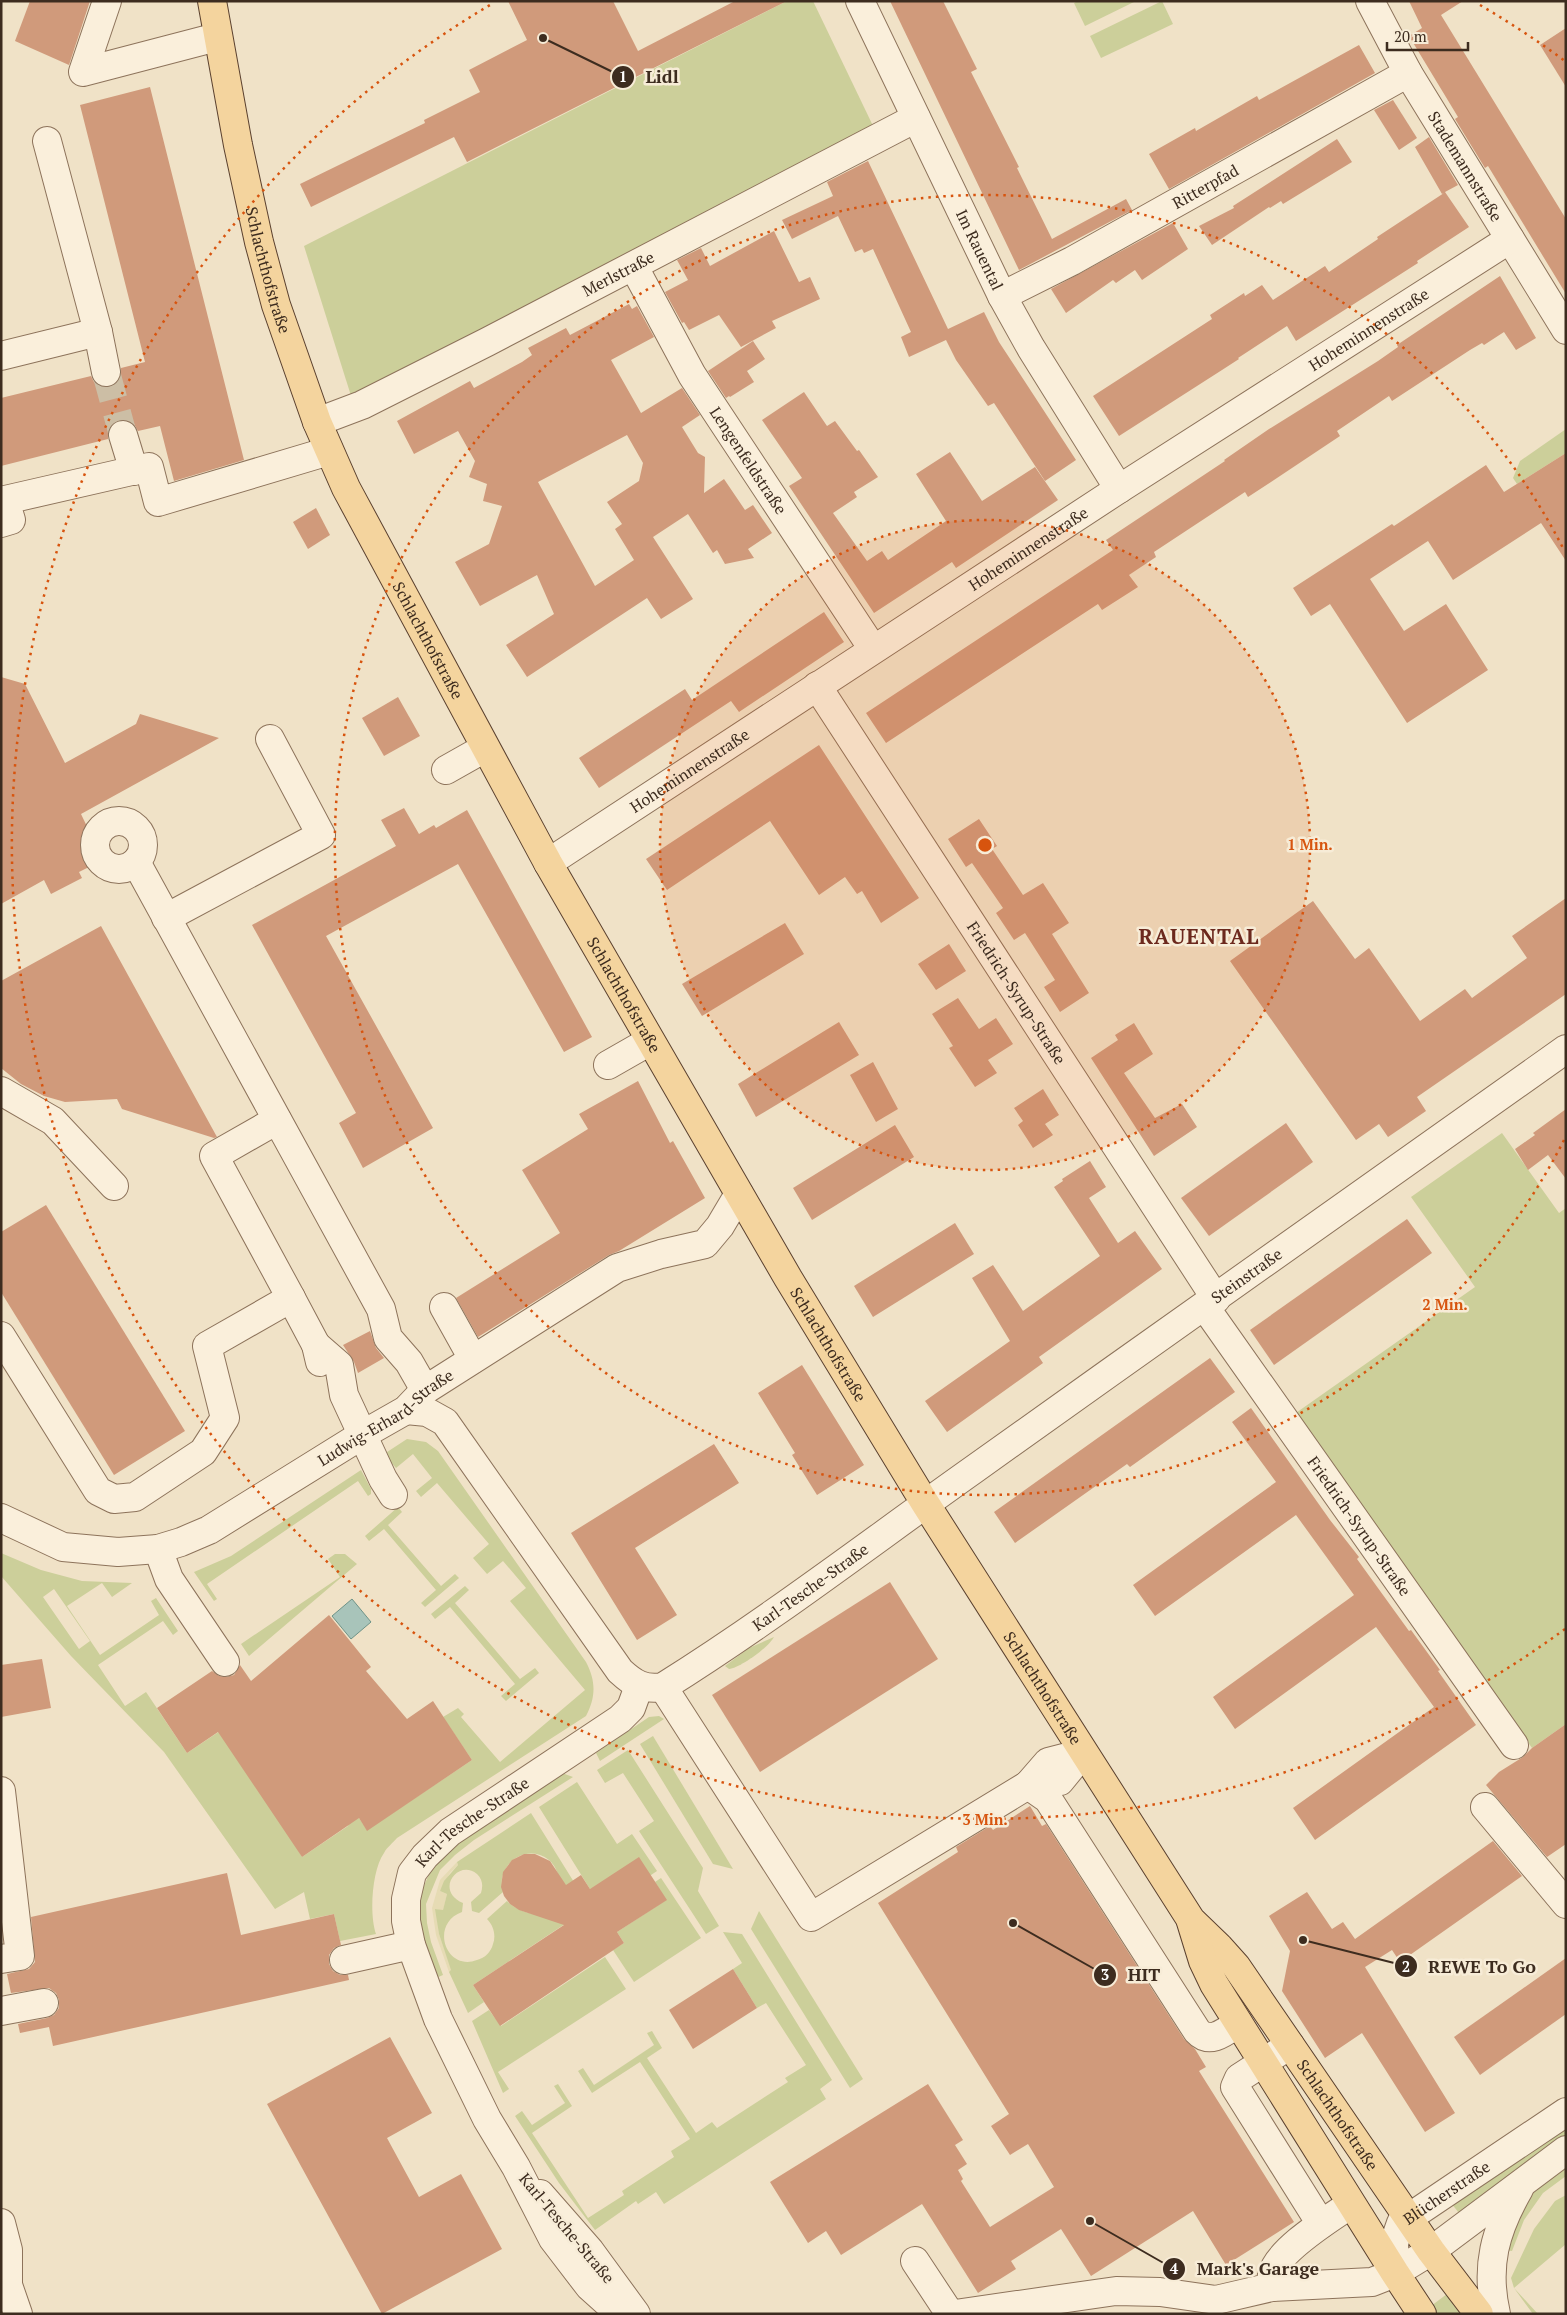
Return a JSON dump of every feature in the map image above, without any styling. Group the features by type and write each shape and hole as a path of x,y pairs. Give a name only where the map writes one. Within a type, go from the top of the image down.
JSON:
{"main road":[{"name":"Schlachthofstraße","path":"212,1 217,37 259,242 278,314 329,451 378,549 548,863 739,1194 925,1503 1190,1920 1208,1973 1219,1992 1422,2314"},
{"name":"Schlachthofstraße","path":"1190,1920 1227,1955 1243,1976 1408,2218 1478,2314"}],"street":[{"path":"107,1 83,72 217,37"},
{"name":"Im Rauental","path":"860,1 1002,296 1031,348 1119,489"},
{"name":"Stademannstraße","path":"1370,1 1408,73 1566,330"},
{"name":"Ritterpfad","path":"1002,296 1072,261 1408,73"},
{"name":"Merlstraße","path":"317,422 362,405 634,267 916,118"},
{"path":"46,141 98,332 106,372"},
{"name":"Hoheminnenstraße","path":"548,863 1119,489 1510,239"},
{"name":"Lengenfeldstraße","path":"634,267 692,375 873,649"},
{"path":"1,356 98,332"},
{"path":"122,435 134,471"},
{"path":"1,523 10,520 5,500 149,467 158,502 279,471 329,451"},
{"name":"Friedrich-Syrup-Straße","path":"817,686 1210,1303 1514,1745"},
{"path":"166,918 321,835 270,738"},
{"path":"446,770 485,748"},
{"path":"136,862 381,1309 402,1330 409,1362 425,1390"},
{"path":"608,1065 650,1041"},
{"name":"Steinstraße","path":"925,1503 1210,1303 1566,1049"},
{"path":"1,1090 53,1121 114,1186"},
{"path":"277,1120 214,1156 316,1345 340,1365 344,1395 383,1479 393,1495"},
{"name":"Ludwig-Erhard-Straße","path":"1,1518 63,1547 118,1552 158,1549 182,1542 209,1530 362,1434 406,1410 425,1390 617,1268 661,1254 705,1244 720,1226 739,1194"},
{"path":"1,1336 98,1491 114,1499 135,1497 203,1452 225,1418 207,1346 291,1298"},
{"path":"444,1307 473,1360"},
{"path":"406,1410 427,1412 445,1422 620,1671 651,1687 811,1917 1028,1785 1048,1762 1083,1753"},
{"name":"Karl-Tesche-Straße","path":"609,2311 553,2239 465,2077 438,2019 411,1945 406,1921 406,1899 412,1874 425,1856 450,1832 620,1719 651,1687 752,1628 925,1503"},
{"path":"158,1549 169,1579 225,1662"},
{"path":"1028,1785 1048,1799 1197,2031 1201,2035 1211,2038 1224,2033 1238,2023"},
{"path":"1,1791 20,1956 1,1959"},
{"path":"1485,1807 1566,1904"},
{"path":"344,1960 411,1945"},
{"path":"1219,1992 1243,1976"},
{"path":"1,2011 44,2003"},
{"path":"1290,2045 1239,2078 1235,2087 1321,2224"},
{"name":"Blücherstraße","path":"1395,2273 1394,2243 1401,2224 1566,2112"},
{"path":"955,2314 1116,2291 1160,2292 1216,2300 1272,2287 1363,2284 1395,2273 1431,2251 1566,2150"},
{"name":"Karl-Tesche-Straße","path":"516,2168 586,2245 636,2314"},
{"path":"1496,2314 1490,2276 1493,2254 1504,2218 1523,2182"},
{"path":"1272,2287 1272,2275 1279,2261 1300,2240 1351,2204"},
{"path":"1,2223 8,2250 5,2279 18,2314"},
{"path":"915,2261 950,2314"}],"shaded area":[{"path":"457,1862 458,1865 450,1873 440,1891 447,1894 443,1911 436,1909 439,1934 452,1971 449,1972 436,1935 432,1908 440,1880"}],"green space":[{"path":"787,1 813,1 875,130 352,399 304,246"},
{"path":"1078,1 1136,1 1085,26 1074,3"},
{"path":"1162,1 1173,24 1101,58 1090,36"},
{"path":"1566,429 1566,453 1517,484 1513,478 1520,461"},
{"path":"1502,1133 1559,1213 1566,1208 1566,1724 1532,1748 1293,1415 1475,1287 1411,1197"},
{"path":"407,1439 426,1442 438,1451 586,1662 592,1676 594,1689 592,1702 586,1716 397,1838 385,1851 374,1881 372,1904 376,1934 340,1941 334,1914 310,1919 304,1892 275,1909 164,1752 71,1656 1,1576 1,1553 41,1570 82,1581 132,1583 112,1597 102,1583 67,1606 100,1655 159,1615 151,1601 156,1598 178,1631 173,1635 163,1621 98,1665 125,1706 146,1692 187,1753 229,1725 302,1857 348,1826 353,1809 367,1830 472,1760 443,1717 458,1708 464,1714 461,1717 500,1762 585,1690 510,1601 526,1588 503,1561 487,1574 473,1558 489,1544 437,1483 421,1497 416,1491 432,1478 413,1454 396,1468 384,1454","holes":["54,1589 90,1641 79,1649 43,1597"]},
{"path":"361,1470 371,1489 371,1494 368,1496 358,1481 207,1584 217,1599 214,1601 194,1572 231,1556"},
{"path":"398,1507 402,1512 388,1525 441,1586 455,1574 459,1578 425,1607 421,1603 436,1590 384,1529 369,1541 365,1536"},
{"path":"335,1554 345,1554 357,1564 249,1656 241,1644 340,1577 328,1559"},
{"path":"465,1586 469,1590 455,1603 520,1679 535,1668 539,1673 506,1701 501,1696 515,1684 450,1607 435,1619 431,1614"},
{"path":"774,1637 747,1661 734,1668 729,1669 725,1666 749,1648"},
{"path":"659,1716 664,1719 600,1761 596,1753 649,1717"},
{"path":"653,1736 733,1869 713,1864 640,1744"},
{"path":"628,1750 703,1868 698,1891 719,1926 706,1934 639,1831 654,1821 623,1773 605,1783 597,1770"},
{"path":"562,1773 573,1777 474,1840 440,1870 426,1904 431,1942 443,1975 436,1978 419,1922 421,1894 432,1869 448,1851 478,1826"},
{"path":"577,1782 617,1844 632,1834 657,1871 651,1875 590,1889 539,1807"},
{"path":"531,1813 582,1895 576,1899 561,1880 551,1862 540,1855 522,1855 514,1859 504,1873 502,1882 503,1892 479,1913 472,1911 471,1902 481,1893 482,1885 477,1874 470,1870 463,1870 452,1878 450,1891 454,1898 463,1903 462,1912 452,1918 446,1926 444,1936 450,1953 457,1959 466,1962 483,1958 489,1952 494,1941 494,1934 493,1928 487,1919 507,1901 529,1913 574,1918 473,1985 484,2002 468,2013 449,1972 451,1970 439,1934 435,1909 443,1910 447,1894 440,1891 444,1881 458,1865 457,1862"},
{"path":"661,1878 701,1938 634,1982 613,1950 624,1943 617,1932 666,1900 655,1882"},
{"path":"759,1911 863,2079 850,2088 751,1929"},
{"path":"723,1932 742,1934 832,2080 820,2089 826,2099 664,2204 656,2192 638,2204 636,2201 595,2230 559,2183 515,2116 522,2111 532,2125 565,2103 554,2086 558,2084 572,2106 532,2133 588,2218 624,2195 622,2191 674,2157 671,2151 690,2139 640,2062 592,2093 578,2071 583,2068 594,2085 654,2045 647,2033 652,2031 662,2048 647,2058 696,2133 712,2122 717,2128 788,2082 785,2078 806,2065 766,2003 757,2008 733,1969 742,1963"},
{"path":"605,1957 626,1989 498,2072 509,2089 503,2093 472,2021 489,2010 501,2026"},
{"path":"1566,2125 1566,2136 1459,2213 1451,2203"},
{"path":"1566,2164 1566,2176 1543,2193 1524,2220 1512,2251 1505,2250 1516,2213 1536,2186"},
{"path":"1566,2195 1566,2244 1514,2288 1511,2278 1534,2229 1555,2201"},
{"path":"1514,2288 1538,2314 1533,2314"},
{"path":"1447,2294 1464,2314 1437,2314 1431,2306"}],"water":[{"path":"352,1599 371,1622 351,1639 332,1616"}],"building":[{"path":"30,1 90,1 69,65 15,41"},
{"path":"508,1 613,1 638,51 735,1 787,1 467,162 454,137 311,207 300,184 425,123 424,120 480,92 469,70 527,40"},
{"path":"890,1 943,1 977,69 971,72 1019,167 1017,168 1052,239 1126,199 1132,210 1019,270"},
{"path":"1409,1 1463,1 1441,15 1566,219 1566,294 1488,166 1485,168 1455,119 1458,117 1409,36 1422,28"},
{"path":"1566,28 1566,87 1540,45"},
{"path":"1359,45 1375,73 1169,189 1149,154 1195,128 1196,131 1257,96 1259,100"},
{"path":"150,87 244,460 174,481 160,426 138,431 134,424 126,420 119,420 112,424 108,431 108,439 1,466 1,398 91,376 94,382 101,387 110,387 116,384 121,377 121,368 145,362 80,105"},
{"path":"1393,100 1417,138 1399,150 1374,110"},
{"path":"1429,137 1458,185 1445,192 1469,227 1417,261 1418,263 1296,341 1287,326 1119,436 1093,396 1212,319 1210,315 1244,293 1245,296 1262,285 1273,300 1325,266 1329,272 1378,239 1377,237 1444,193 1442,194 1415,147"},
{"path":"1337,139 1352,162 1283,204 1281,201 1269,207 1212,245 1199,226 1234,208 1233,206"},
{"path":"868,161 948,329 984,312 999,342 1076,460 1045,481 994,403 988,406 956,360 946,340 909,357 901,337 911,332 873,249 864,253 862,249 855,252 838,216 792,239 782,220 833,196 827,182"},
{"path":"1173,223 1188,249 1142,280 1135,270 1116,283 1113,280 1066,313 1051,289"},
{"path":"774,231 799,282 810,277 820,299 772,321 776,328 741,347 719,315 689,330 684,322 682,323 665,292 688,280 677,260 701,248 710,266"},
{"path":"1500,276 1536,338 1516,350 1504,332 1484,345 1482,343 1470,350 1392,401 1389,396 1337,431 1340,436 1271,482 1248,497 1245,492 1154,552 1156,557 1129,575 1138,587 1102,610 1098,604 886,743 866,713 1113,550 1106,540 1225,461 1269,429 1378,361 1398,347 1397,345"},
{"path":"629,304 632,309 637,306 654,337 611,360 641,413 682,388 700,415 682,427 698,453 705,457 704,493 724,479 745,510 753,505 772,533 748,549 754,558 725,564 717,550 713,553 688,514 653,537 693,599 661,619 647,598 527,677 506,645 554,614 537,575 480,606 455,562 489,544 502,506 483,501 487,484 469,477 475,461 458,431 414,454 397,421 470,381 474,388 522,362 532,355 528,348 566,328 570,335","holes":["627,435 643,463 639,481 607,502 622,524 615,529 634,560 595,586 538,482"]},
{"path":"753,341 765,359 747,371 754,382 726,398 708,371"},
{"path":"804,392 827,426 835,421 878,477 854,492 857,497 833,513 867,561 882,551 888,560 946,521 916,474 950,452 982,501 1035,467 1058,500 956,568 952,562 874,613 789,486 802,478 762,420"},
{"path":"1566,453 1566,561 1541,523 1453,580 1428,541 1370,579 1404,631 1446,604 1488,670 1407,723 1330,604 1311,616 1293,588 1392,524 1394,526 1486,465 1504,492"},
{"path":"316,508 330,535 308,549 293,522"},
{"path":"824,612 844,642 739,712 731,701 599,788 579,758 685,689 692,700"},
{"path":"1,677 25,684 65,763 136,724 140,714 219,738 81,814 103,860 79,872 82,878 51,894 44,880 1,904"},
{"path":"398,697 420,736 384,756 362,718"},
{"path":"819,745 919,898 881,923 862,891 857,894 845,877 819,895 770,821 667,890 646,859"},
{"path":"404,808 419,834 434,825 436,828 467,810 592,1037 564,1052 458,864 326,936 433,1128 363,1168 339,1123 356,1113 252,925 396,846 381,820"},
{"path":"979,819 997,846 992,849 1023,895 1043,883 1069,923 1052,934 1089,993 1060,1012 1044,987 1055,980 1025,933 1014,940 996,913 1003,908 972,863 966,867 948,839"},
{"path":"1566,898 1566,994 1417,1097 1426,1111 1388,1137 1379,1124 1356,1140 1230,961 1313,901 1355,959 1369,948 1420,1021 1465,989 1472,998 1527,958 1512,936"},
{"path":"785,923 804,954 702,1016 682,984"},
{"path":"101,926 217,1137 214,1138 122,1109 117,1099 65,1102 44,1096 21,1084 1,1068 1,981"},
{"path":"949,944 966,971 936,990 918,964"},
{"path":"958,998 979,1029 996,1018 1013,1044 988,1060 997,1073 975,1087 949,1048 953,1046 932,1014"},
{"path":"839,1022 859,1055 756,1117 738,1084"},
{"path":"1134,1023 1153,1054 1124,1073 1155,1118 1182,1104 1197,1127 1154,1156 1091,1058 1118,1040 1115,1035"},
{"path":"873,1062 898,1109 876,1122 850,1075"},
{"path":"638,1081 670,1143 673,1141 705,1198 619,1251 609,1255 478,1337 456,1298 560,1233 522,1170 588,1129 579,1114"},
{"path":"1043,1089 1059,1115 1045,1124 1053,1135 1033,1148 1018,1125 1023,1121 1014,1108"},
{"path":"1566,1109 1566,1179 1548,1155 1528,1170 1515,1149"},
{"path":"1286,1123 1313,1162 1209,1236 1181,1198"},
{"path":"895,1125 914,1157 812,1220 793,1188"},
{"path":"1090,1161 1106,1187 1089,1198 1118,1243 1135,1231 1162,1269 1039,1357 1043,1363 947,1432 925,1401 1010,1341 972,1278 993,1265 1023,1311 1100,1256 1054,1187 1063,1181 1062,1179"},
{"path":"46,1205 185,1431 114,1475 1,1292 1,1232"},
{"path":"1407,1219 1432,1253 1274,1365 1250,1330"},
{"path":"955,1223 974,1254 873,1317 854,1286"},
{"path":"370,1331 376,1348 384,1358 358,1373 354,1362 343,1345"},
{"path":"1210,1358 1235,1392 1130,1467 1127,1464 1015,1543 994,1512"},
{"path":"802,1365 864,1465 817,1495 792,1455 795,1453 758,1393"},
{"path":"1251,1408 1330,1520 1359,1557 1357,1559 1440,1670 1438,1671 1476,1725 1315,1840 1293,1808 1434,1707 1376,1627 1235,1729 1213,1697 1354,1595 1296,1515 1155,1616 1133,1585 1276,1482 1232,1422"},
{"path":"714,1444 739,1483 635,1548 677,1615 637,1640 571,1533"},
{"path":"890,1582 938,1659 760,1772 712,1695"},
{"path":"329,1615 371,1667 366,1671 407,1719 433,1701 472,1760 367,1831 359,1818 302,1857 218,1732 187,1753 157,1708 212,1671 219,1676 227,1677 234,1675 240,1665 251,1681"},
{"path":"42,1659 51,1708 1,1717 1,1665"},
{"path":"1566,1724 1566,1844 1547,1857 1486,1785 1499,1772 1523,1757 1532,1748"},
{"path":"1030,1806 1042,1826 1046,1824 1184,2039 1195,2049 1206,2067 1199,2071 1294,2222 1226,2265 1193,2211 1091,2276 1061,2229 1011,2261 1016,2269 978,2293 922,2204 841,2255 826,2231 808,2243 770,2182 928,2084 963,2140 955,2145 967,2164 958,2170 963,2179 961,2181 990,2227 1054,2187 1028,2144 1010,2155 991,2126 1009,2114 878,1903 958,1852 956,1847 990,1826 993,1830"},
{"path":"1493,1841 1522,1876 1400,1962 1392,1950 1365,1967 1455,2113 1425,2132 1362,2033 1325,2058 1282,1991 1290,1951 1269,1916 1307,1892 1332,1929 1343,1922 1355,1939"},
{"path":"524,1854 535,1854 550,1861 566,1885 581,1875 590,1889 639,1857 667,1900 617,1932 624,1943 500,2026 473,1985 564,1925 519,1910 510,1904 504,1896 501,1887 503,1872 512,1860"},
{"path":"227,1873 241,1935 334,1914 341,1945 334,1948 329,1955 329,1964 333,1971 340,1975 348,1975 349,1980 53,2046 49,2027 20,2033 18,2024 47,2018 54,2015 59,2008 59,2000 56,1993 49,1988 11,1993 7,1974 29,1969 35,1962 31,1917"},
{"path":"1566,1958 1566,2014 1480,2075 1454,2037"},
{"path":"733,1969 757,2008 693,2049 669,2010"},
{"path":"390,2037 432,2113 387,2138 419,2197 461,2174 502,2249 382,2314 267,2104"}],"tunnel":[{"path":"106,372 123,435"}],"place":[{"name":"Lidl","path":"543,38"},
{"name":"HIT","path":"1013,1923"},
{"name":"REWE To Go","path":"1303,1940"},
{"name":"Mark's Garage","path":"1090,2221"}],"district":[{"name":"RAUENTAL","path":"1199,936"}]}
